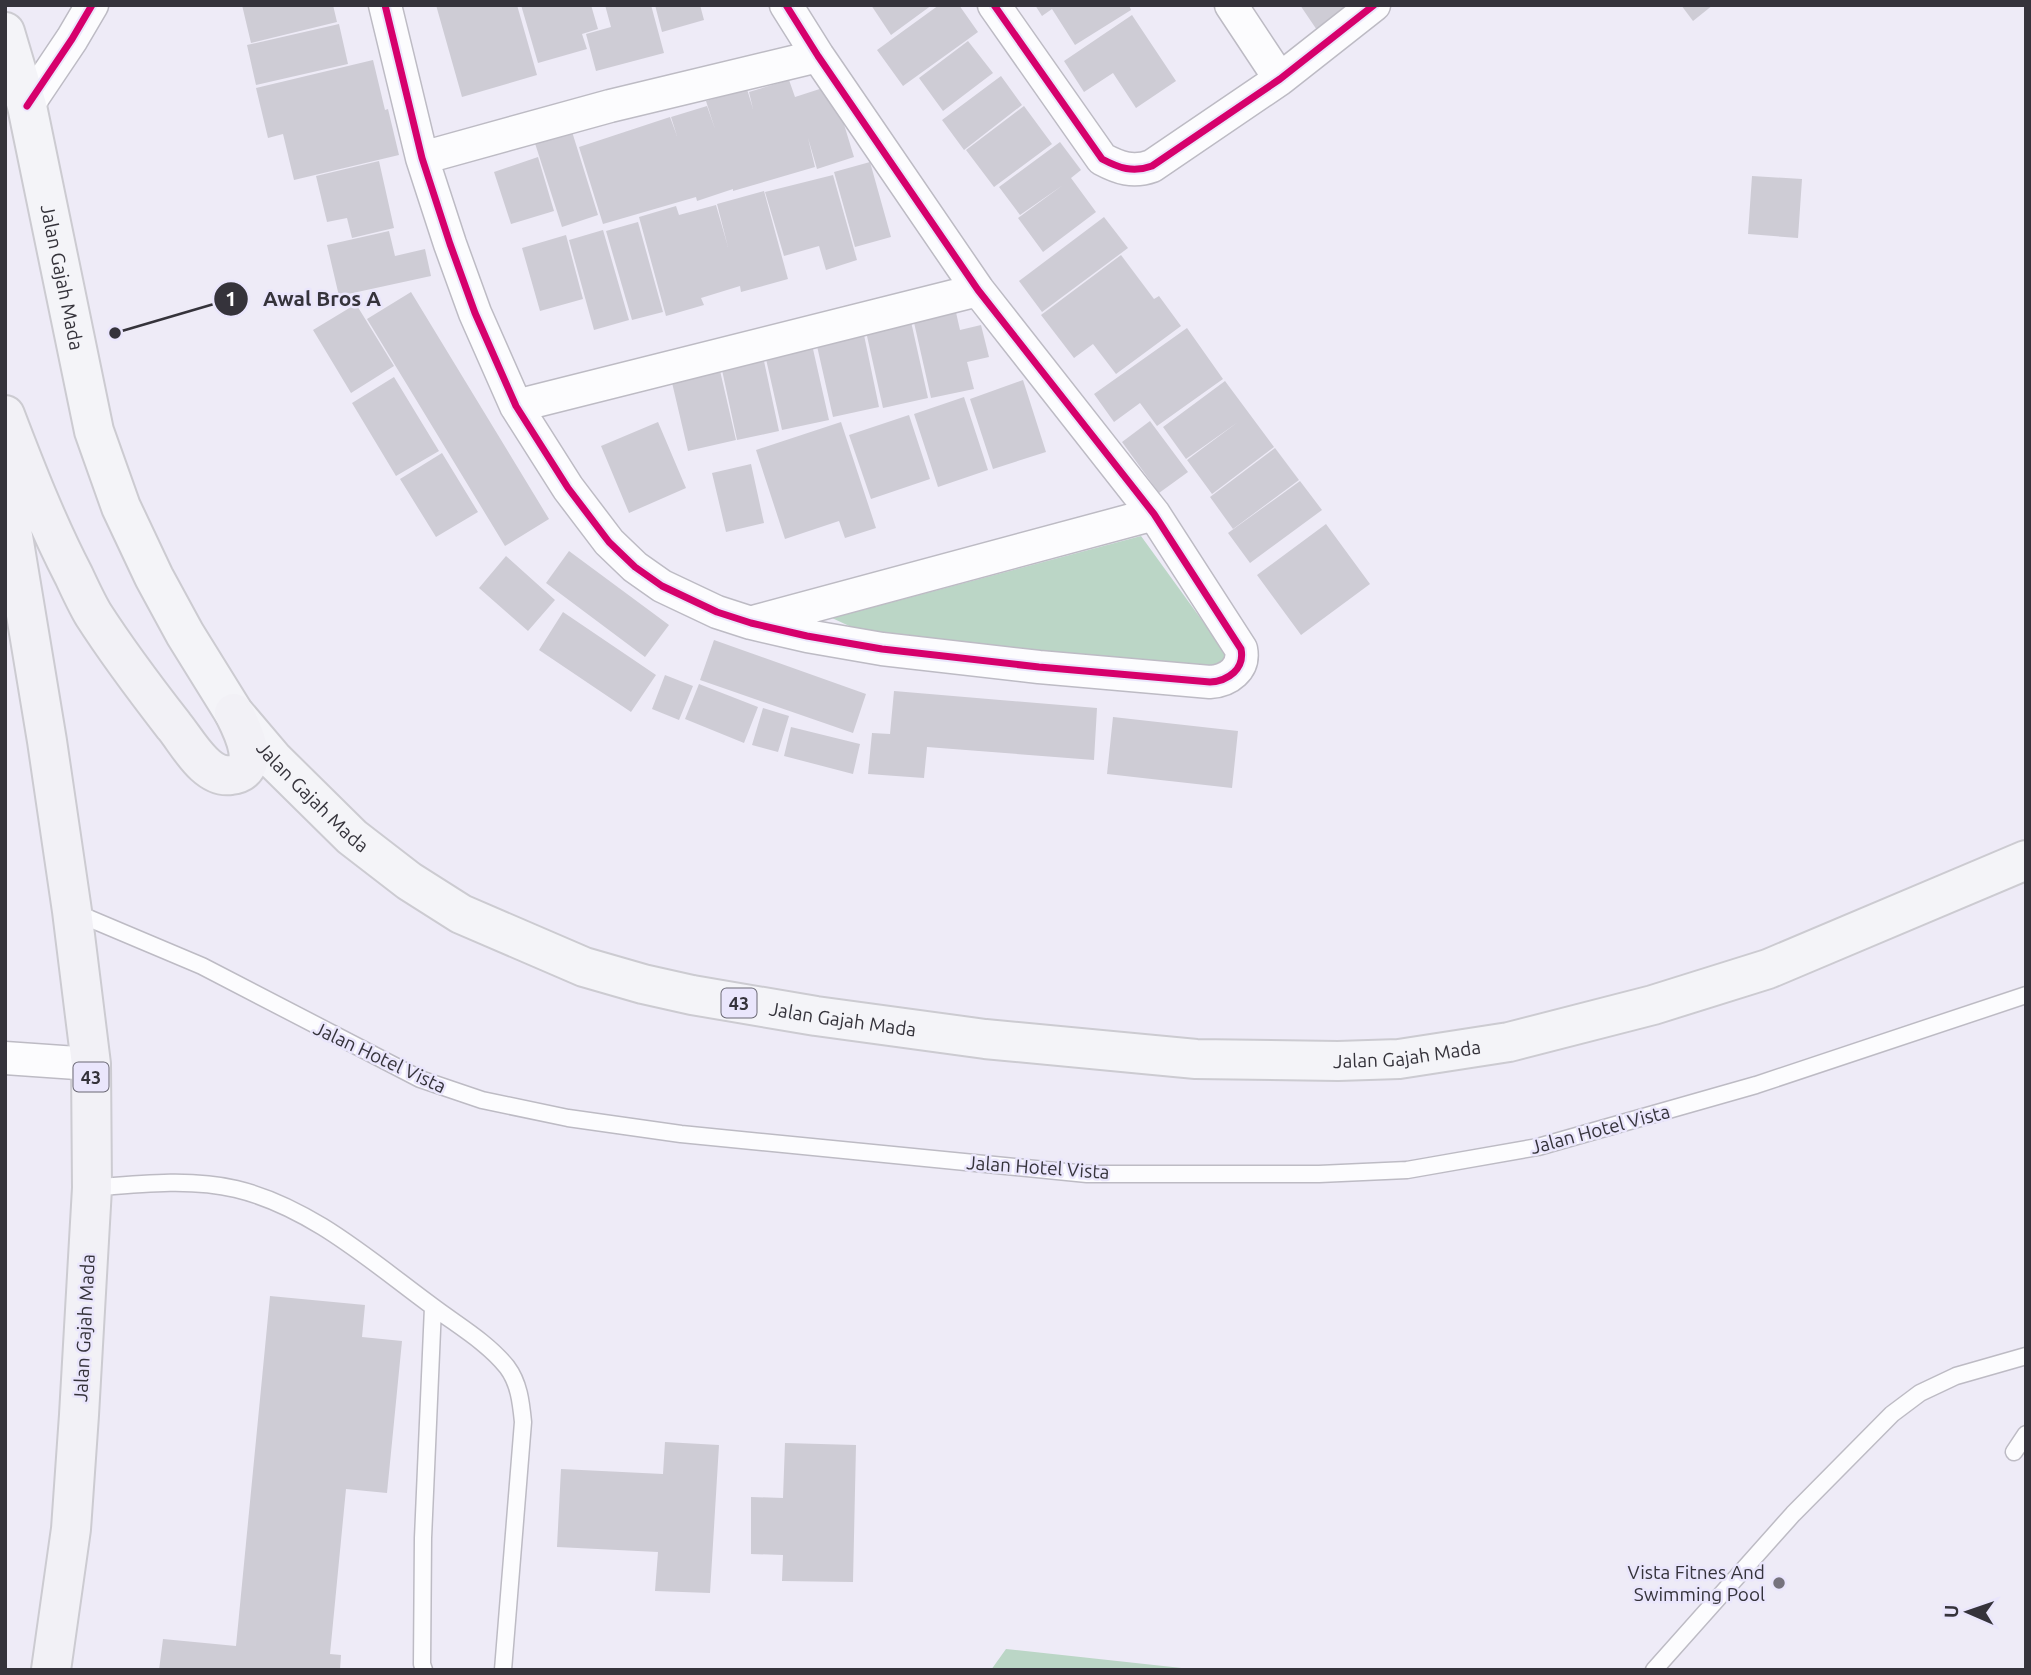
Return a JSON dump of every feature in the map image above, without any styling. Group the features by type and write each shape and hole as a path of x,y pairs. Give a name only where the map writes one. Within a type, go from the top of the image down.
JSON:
{"highway":[{"path":"5,415 43,513 93,613 155,702 206,766 223,776 238,774 248,761 247,742 234,713"},
{"name":"Jalan Gajah Mada","path":"5,488 72,911 91,1064 92,1188 79,1415 71,1529 51,1670"}],"main road":[{"name":"Jalan Gajah Mada","path":"5,32 27,106 94,431 121,507 185,634 234,713 274,760 352,837 408,881 461,914 584,967 691,995 816,1016 985,1039 1196,1059 1398,1059 1509,1042 1653,1005 1768,970 2026,860"}],"street":[{"path":"27,106 72,40 92,5"},
{"path":"385,5 422,158 450,244 475,313 516,407 568,488 610,542 635,567 662,586 717,612 807,636 882,649 1053,668 1210,682 1223,680 1236,671 1242,657 1241,649 1154,514 978,290 786,5"},
{"path":"994,5 1102,159 1126,169 1139,170 1152,166 1280,79 1374,5"},
{"path":"1231,5 1280,79"},
{"path":"422,158 610,106 818,56"},
{"path":"516,407 978,290"},
{"path":"751,623 1154,514"},
{"path":"5,1058 91,1064"}],"lane":[{"name":"Jalan Hotel Vista","path":"72,911 202,966 420,1079 482,1100 568,1118 681,1134 1087,1174 1319,1174 1407,1170 1538,1147 1756,1085 2026,995"},
{"path":"92,1188 144,1184 208,1184 236,1189 293,1210 371,1260 485,1345 506,1366 517,1383 522,1435 503,1670"},
{"path":"424,1670 423,1538 433,1307"},
{"path":"1654,1670 1793,1514 1892,1414 1920,1392 1956,1376 2026,1356"},
{"path":"2014,1452 2026,1434"}],"green space":[{"path":"1141,536 1230,659 1212,670 873,637 832,618"},
{"path":"1006,1649 1200,1670 991,1670"}],"building":[{"path":"242,5 333,5 337,22 251,43"},
{"path":"436,5 517,5 537,75 462,97"},
{"path":"521,5 591,5 598,29 582,34 587,49 538,63"},
{"path":"605,5 651,5 664,53 596,71 586,34 611,27"},
{"path":"655,5 700,5 704,20 662,32"},
{"path":"871,5 932,5 891,35"},
{"path":"939,5 959,5 978,32 903,86 877,50"},
{"path":"1035,5 1129,5 1131,10 1075,45 1052,9 1042,16"},
{"path":"1300,5 1359,5 1321,36"},
{"path":"1681,5 1713,5 1693,21"},
{"path":"1132,15 1176,81 1136,108 1113,73 1084,92 1064,61"},
{"path":"339,24 348,64 256,85 247,45"},
{"path":"968,41 993,73 943,111 919,78"},
{"path":"373,60 399,155 294,180 283,134 268,138 256,88"},
{"path":"1001,76 1022,105 964,150 942,120"},
{"path":"789,80 795,97 832,85 854,157 817,169 808,138 815,167 697,201 696,197 603,224 579,147 670,117 677,136 671,117 707,106 715,129 706,101 747,89 753,109 749,92"},
{"path":"1024,106 1052,144 994,187 966,150"},
{"path":"569,122 598,215 562,227 532,134"},
{"path":"1060,142 1081,170 1071,178 1096,212 1043,252 1018,218 1063,185 1020,215 999,187"},
{"path":"538,157 554,211 511,224 494,172"},
{"path":"379,161 394,228 352,238 347,218 327,222 316,176"},
{"path":"870,162 891,237 855,247 834,172"},
{"path":"833,175 857,260 826,270 819,246 784,256 765,192"},
{"path":"1752,176 1802,179 1798,238 1748,234"},
{"path":"764,191 788,279 741,292 740,286 701,298 704,305 666,316 639,217 676,206 679,215 716,205 728,247 717,204"},
{"path":"1104,217 1128,248 1042,312 1019,281"},
{"path":"638,222 663,312 632,320 606,231"},
{"path":"603,230 629,320 594,330 569,240"},
{"path":"389,231 395,256 425,249 431,276 339,296 327,245"},
{"path":"566,235 583,299 540,311 522,248"},
{"path":"1121,255 1154,299 1159,296 1181,326 1116,374 1093,344 1074,358 1041,315"},
{"path":"411,292 549,519 505,546 367,319"},
{"path":"356,304 394,366 351,393 313,330"},
{"path":"955,308 960,330 981,325 989,357 967,362 974,389 931,398 913,318"},
{"path":"910,317 928,398 883,408 865,327"},
{"path":"1187,328 1223,379 1157,426 1140,403 1114,422 1094,394"},
{"path":"864,335 879,407 833,417 817,346"},
{"path":"761,347 779,431 737,440 719,356"},
{"path":"813,349 829,420 782,430 766,359"},
{"path":"718,362 736,440 688,451 670,374"},
{"path":"394,377 439,451 396,476 352,403"},
{"path":"1023,380 1046,452 993,469 970,399"},
{"path":"1225,381 1274,447 1212,494 1187,460 1238,422 1186,459 1163,427"},
{"path":"964,397 988,470 938,487 914,414"},
{"path":"909,415 930,479 871,499 849,435"},
{"path":"1150,421 1188,472 1159,493 1122,442"},
{"path":"658,422 686,488 629,513 601,446"},
{"path":"841,422 876,528 845,538 839,521 785,539 756,450"},
{"path":"1275,448 1299,480 1233,529 1210,497"},
{"path":"442,453 478,512 436,537 400,479"},
{"path":"751,464 764,523 726,532 712,473"},
{"path":"1300,481 1322,510 1250,563 1228,533"},
{"path":"1326,524 1370,584 1301,635 1257,575"},
{"path":"569,551 669,625 645,657 546,583"},
{"path":"506,556 555,600 528,631 479,588"},
{"path":"563,612 656,675 631,712 539,650"},
{"path":"714,640 866,694 853,733 700,680"},
{"path":"665,675 693,686 679,720 652,709"},
{"path":"699,684 758,707 744,743 685,719"},
{"path":"894,691 1097,708 1094,760 927,747 924,778 868,774 872,733 890,734"},
{"path":"763,708 789,716 778,752 752,745"},
{"path":"1113,717 1238,731 1232,788 1107,774"},
{"path":"791,727 860,744 853,774 784,756"},
{"path":"270,1296 365,1305 362,1337 402,1341 387,1493 346,1489 330,1654 341,1655 340,1670 159,1670 163,1639 236,1646"},
{"path":"665,1442 719,1445 710,1593 655,1591 658,1552 557,1547 561,1469 663,1474"},
{"path":"785,1443 856,1445 853,1582 782,1581 783,1555 751,1554 751,1497 783,1498"}],"cycle path":[{"path":"27,106 92,5"},
{"path":"385,5 422,158 450,244 475,313 516,406 568,488 609,542 635,567 662,586 717,612 807,636 882,649 1039,667 1210,682 1234,673 1242,656 1241,649 1154,514 978,290 786,5"},
{"path":"994,5 1102,159 1132,169 1152,166 1280,79 1374,5"}],"place":[{"name":"Awal Bros A","path":"115,333"},
{"name":"Vista Fitnes And Swimming Pool","path":"1779,1583"}]}
